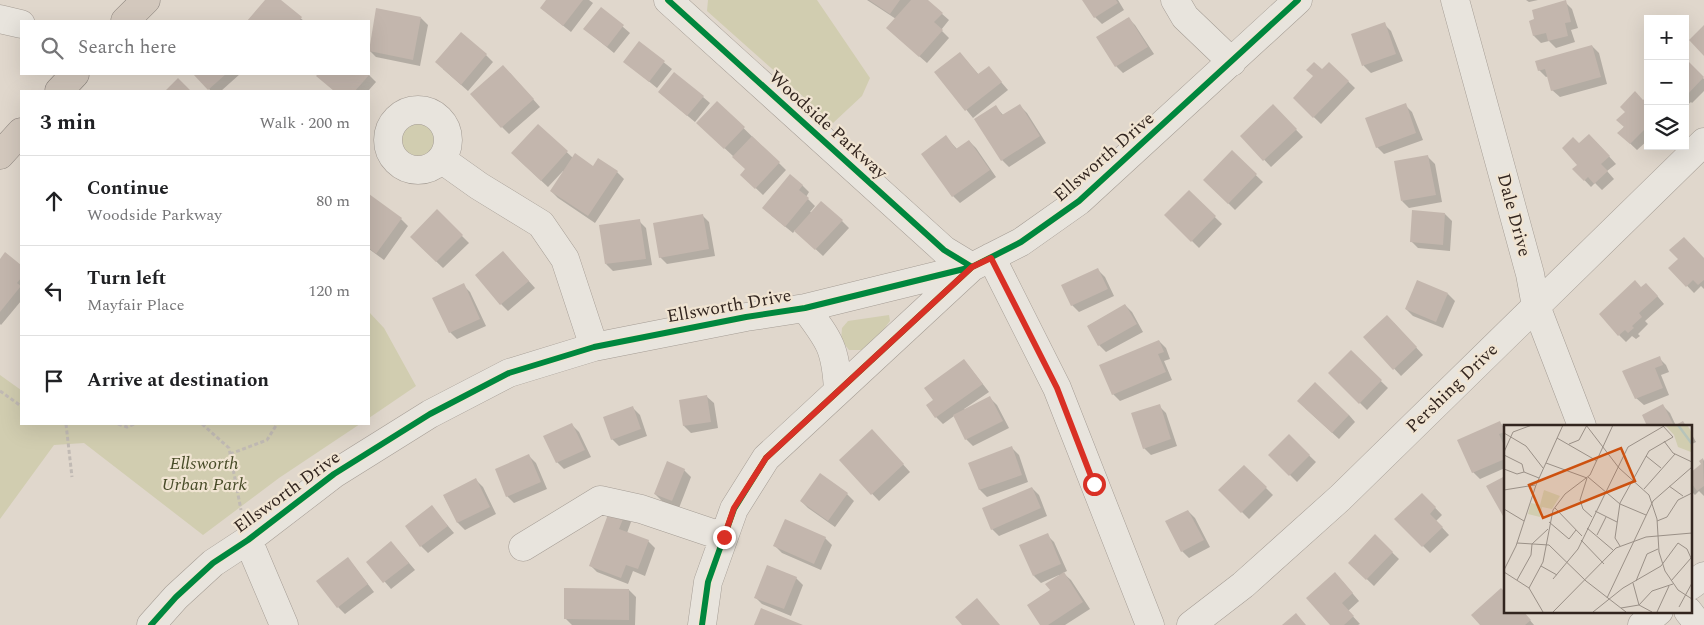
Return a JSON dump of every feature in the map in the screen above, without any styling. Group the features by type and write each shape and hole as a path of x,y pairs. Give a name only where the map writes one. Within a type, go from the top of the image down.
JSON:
{"highway":[{"path":"126,20 146,0"},
{"path":"60,90 74,75"},
{"path":"0,155 20,133"}],"street":[{"name":"Woodside Parkway","path":"668,0 944,250 981,262"},
{"path":"1175,0 1185,17 1232,62"},
{"name":"Ellsworth Drive","path":"151,625 176,597 213,563 248,540 334,474 430,414 509,373 594,347 746,317 805,308 981,262 1021,242 1079,202 1298,0"},
{"name":"Dale Drive","path":"1455,0 1530,274 1536,306 1582,425"},
{"path":"0,19 20,24"},
{"name":"Pershing Drive","path":"1190,625 1242,585 1340,498 1704,142"},
{"path":"440,160 541,224 565,259 594,347"},
{"path":"702,625 708,582 734,508 766,458 981,262 1057,388 1150,625"},
{"path":"805,308 826,335 834,354 838,391"},
{"path":"524,547 600,500 641,509 724,537"},
{"path":"248,540 284,625"},
{"path":"1692,585 1704,576"},
{"path":"1642,625 1658,612"},
{"path":"1689,612 1699,625"}],"path":[{"path":"0,391 20,405"},
{"path":"66,425 72,477"},
{"path":"203,425 229,448 241,510"},
{"path":"230,454 267,440 277,425"}],"green space":[{"path":"708,0 817,0 870,78 862,96 833,123 707,11"},
{"path":"419,123 431,128 436,140 431,152 419,157 407,152 402,140 407,128"},
{"path":"370,313 384,328 416,386 370,417"},
{"path":"889,315 890,321 877,338 863,350 849,350 841,340 842,328 848,321"},
{"name":"Ellsworth Urban Park","path":"0,375 20,389 20,425 358,425 279,478 203,535 84,443 54,445 0,519"}],"building":[{"path":"265,0 281,0 302,17 300,20 248,20"},
{"path":"546,0 583,0 563,26 540,8"},
{"path":"869,0 900,0 890,14"},
{"path":"911,0 928,0 943,13 934,22 943,30 919,57 886,28"},
{"path":"1082,0 1116,0 1118,3 1094,18"},
{"path":"1566,0 1571,22 1565,23 1568,36 1548,41 1546,33 1533,36 1529,21 1534,19 1532,10"},
{"path":"601,7 624,25 607,47 583,29"},
{"path":"376,8 421,17 413,60 370,51"},
{"path":"1129,17 1148,47 1115,67 1096,37"},
{"path":"1385,22 1396,54 1362,66 1351,34"},
{"path":"1704,25 1704,56 1689,40"},
{"path":"461,32 487,54 461,85 435,62"},
{"path":"639,41 665,61 649,82 623,62"},
{"path":"1592,45 1601,77 1551,91 1545,69 1538,71 1535,61"},
{"path":"960,52 978,74 989,66 1002,82 965,111 934,72"},
{"path":"1314,62 1322,69 1329,62 1349,81 1313,118 1293,98 1313,76 1306,70"},
{"path":"1689,62 1704,77 1689,93"},
{"path":"503,65 534,99 501,128 470,94"},
{"path":"674,72 704,96 687,116 658,92"},
{"path":"194,75 225,75 208,90"},
{"path":"369,75 356,90 333,90 316,76"},
{"path":"178,78 190,90 166,90"},
{"path":"1635,91 1644,99 1644,130 1630,144 1617,133 1624,127 1616,120 1625,112 1620,107"},
{"path":"717,101 745,127 724,149 696,123"},
{"path":"1406,103 1416,133 1376,148 1365,118"},
{"path":"1020,104 1040,136 1001,161 974,119 996,105 1002,115"},
{"path":"1273,104 1297,129 1263,161 1240,136"},
{"path":"538,124 568,151 541,181 511,153"},
{"path":"1589,134 1610,156 1601,164 1608,171 1594,184 1588,177 1584,181 1572,169 1577,165 1562,148 1573,137 1579,143"},
{"path":"946,135 956,149 969,140 990,170 952,197 921,154"},
{"path":"752,136 780,162 755,189 740,175 745,169 732,157"},
{"path":"1232,150 1257,174 1228,204 1203,180"},
{"path":"575,153 593,166 598,158 618,171 588,216 550,191"},
{"path":"1428,155 1436,195 1401,201 1394,161"},
{"path":"790,174 803,185 799,190 809,198 785,227 762,208"},
{"path":"1189,190 1216,216 1191,242 1164,215"},
{"path":"370,195 402,218 376,254 370,249"},
{"path":"821,201 843,220 815,250 794,231"},
{"path":"437,209 463,235 436,262 410,237"},
{"path":"1412,210 1445,213 1443,245 1410,242"},
{"path":"703,214 709,249 659,258 653,223"},
{"path":"640,219 646,259 605,264 599,225"},
{"path":"1684,237 1704,258 1704,280 1698,285 1693,280 1686,287 1668,268 1678,259 1669,250"},
{"path":"503,251 529,281 500,305 475,275"},
{"path":"5,252 20,264 20,279 17,283 20,287 0,312 0,259"},
{"path":"1098,268 1108,289 1071,306 1061,285"},
{"path":"1417,280 1448,293 1436,322 1405,309"},
{"path":"1635,280 1641,287 1646,283 1658,296 1639,313 1642,317 1632,326 1634,328 1628,333 1625,330 1618,336 1599,314"},
{"path":"464,283 480,319 449,333 432,298"},
{"path":"1125,304 1137,324 1098,346 1087,326"},
{"path":"1387,315 1417,347 1393,370 1363,337"},
{"path":"1159,340 1164,352 1158,354 1166,372 1112,395 1099,365"},
{"path":"1351,350 1382,380 1359,404 1328,373"},
{"path":"1660,356 1663,365 1655,368 1663,388 1635,399 1622,371"},
{"path":"964,359 983,384 935,418 926,405 933,400 924,388"},
{"path":"1315,382 1349,415 1332,433 1297,401"},
{"path":"707,395 711,422 683,426 679,400"},
{"path":"990,396 1003,421 965,440 953,415"},
{"path":"1160,404 1171,439 1143,449 1131,413"},
{"path":"1663,404 1674,425 1647,425 1642,415"},
{"path":"633,406 641,429 611,440 603,417"},
{"path":"1500,421 1504,430 1504,432 1499,434 1504,446 1504,459 1472,473 1457,440"},
{"path":"1683,421 1685,425 1676,425"},
{"path":"572,423 585,450 556,463 543,436"},
{"path":"872,429 904,464 871,495 839,460"},
{"path":"1289,434 1310,455 1289,476 1268,455"},
{"path":"1012,446 1022,475 979,490 968,463"},
{"path":"529,454 541,482 506,497 495,469"},
{"path":"1703,458 1704,486 1697,491 1692,484 1692,471 1701,464 1699,461"},
{"path":"667,461 685,469 672,501 654,494"},
{"path":"1244,465 1267,487 1241,513 1218,490"},
{"path":"820,473 848,493 828,521 800,501"},
{"path":"1504,477 1504,516 1503,516 1486,486"},
{"path":"476,478 490,507 457,523 443,495"},
{"path":"1032,487 1041,508 991,530 982,508"},
{"path":"1422,493 1436,507 1430,514 1443,527 1422,547 1394,519"},
{"path":"432,505 448,526 420,547 405,526"},
{"path":"610,509 625,514 619,529 649,540 638,569 626,565 621,578 589,566"},
{"path":"1188,510 1204,540 1181,552 1165,521"},
{"path":"785,519 826,537 814,564 773,546"},
{"path":"1048,533 1061,564 1033,576 1019,545"},
{"path":"1375,534 1393,552 1366,580 1348,563"},
{"path":"391,541 409,563 383,583 366,562"},
{"path":"348,557 368,584 337,608 316,581"},
{"path":"767,565 797,577 784,609 754,598"},
{"path":"1064,572 1083,602 1048,625 1040,625 1027,605 1050,590 1045,584"},
{"path":"1335,572 1353,593 1342,603 1354,616 1344,625 1330,625 1306,598"},
{"path":"564,588 629,589 629,620 564,619"},
{"path":"1501,588 1504,591 1504,612 1524,612 1531,620 1525,625 1480,625 1471,615"},
{"path":"977,598 1000,625 962,625 955,617"},
{"path":"761,608 803,625 754,625"},
{"path":"1296,613 1306,625 1282,625"}],"cycle path":[{"path":"668,0 944,250 972,267 766,458 734,509 708,582 702,625"},
{"path":"151,625 176,597 213,563 248,540 334,474 430,414 509,373 594,347 746,317 805,308 972,267 1021,242 1079,201 1298,0"}],"route":[{"path":"724,537 734,508 766,458 972,267 991,258 1013,298 1057,388 1094,484"}]}
